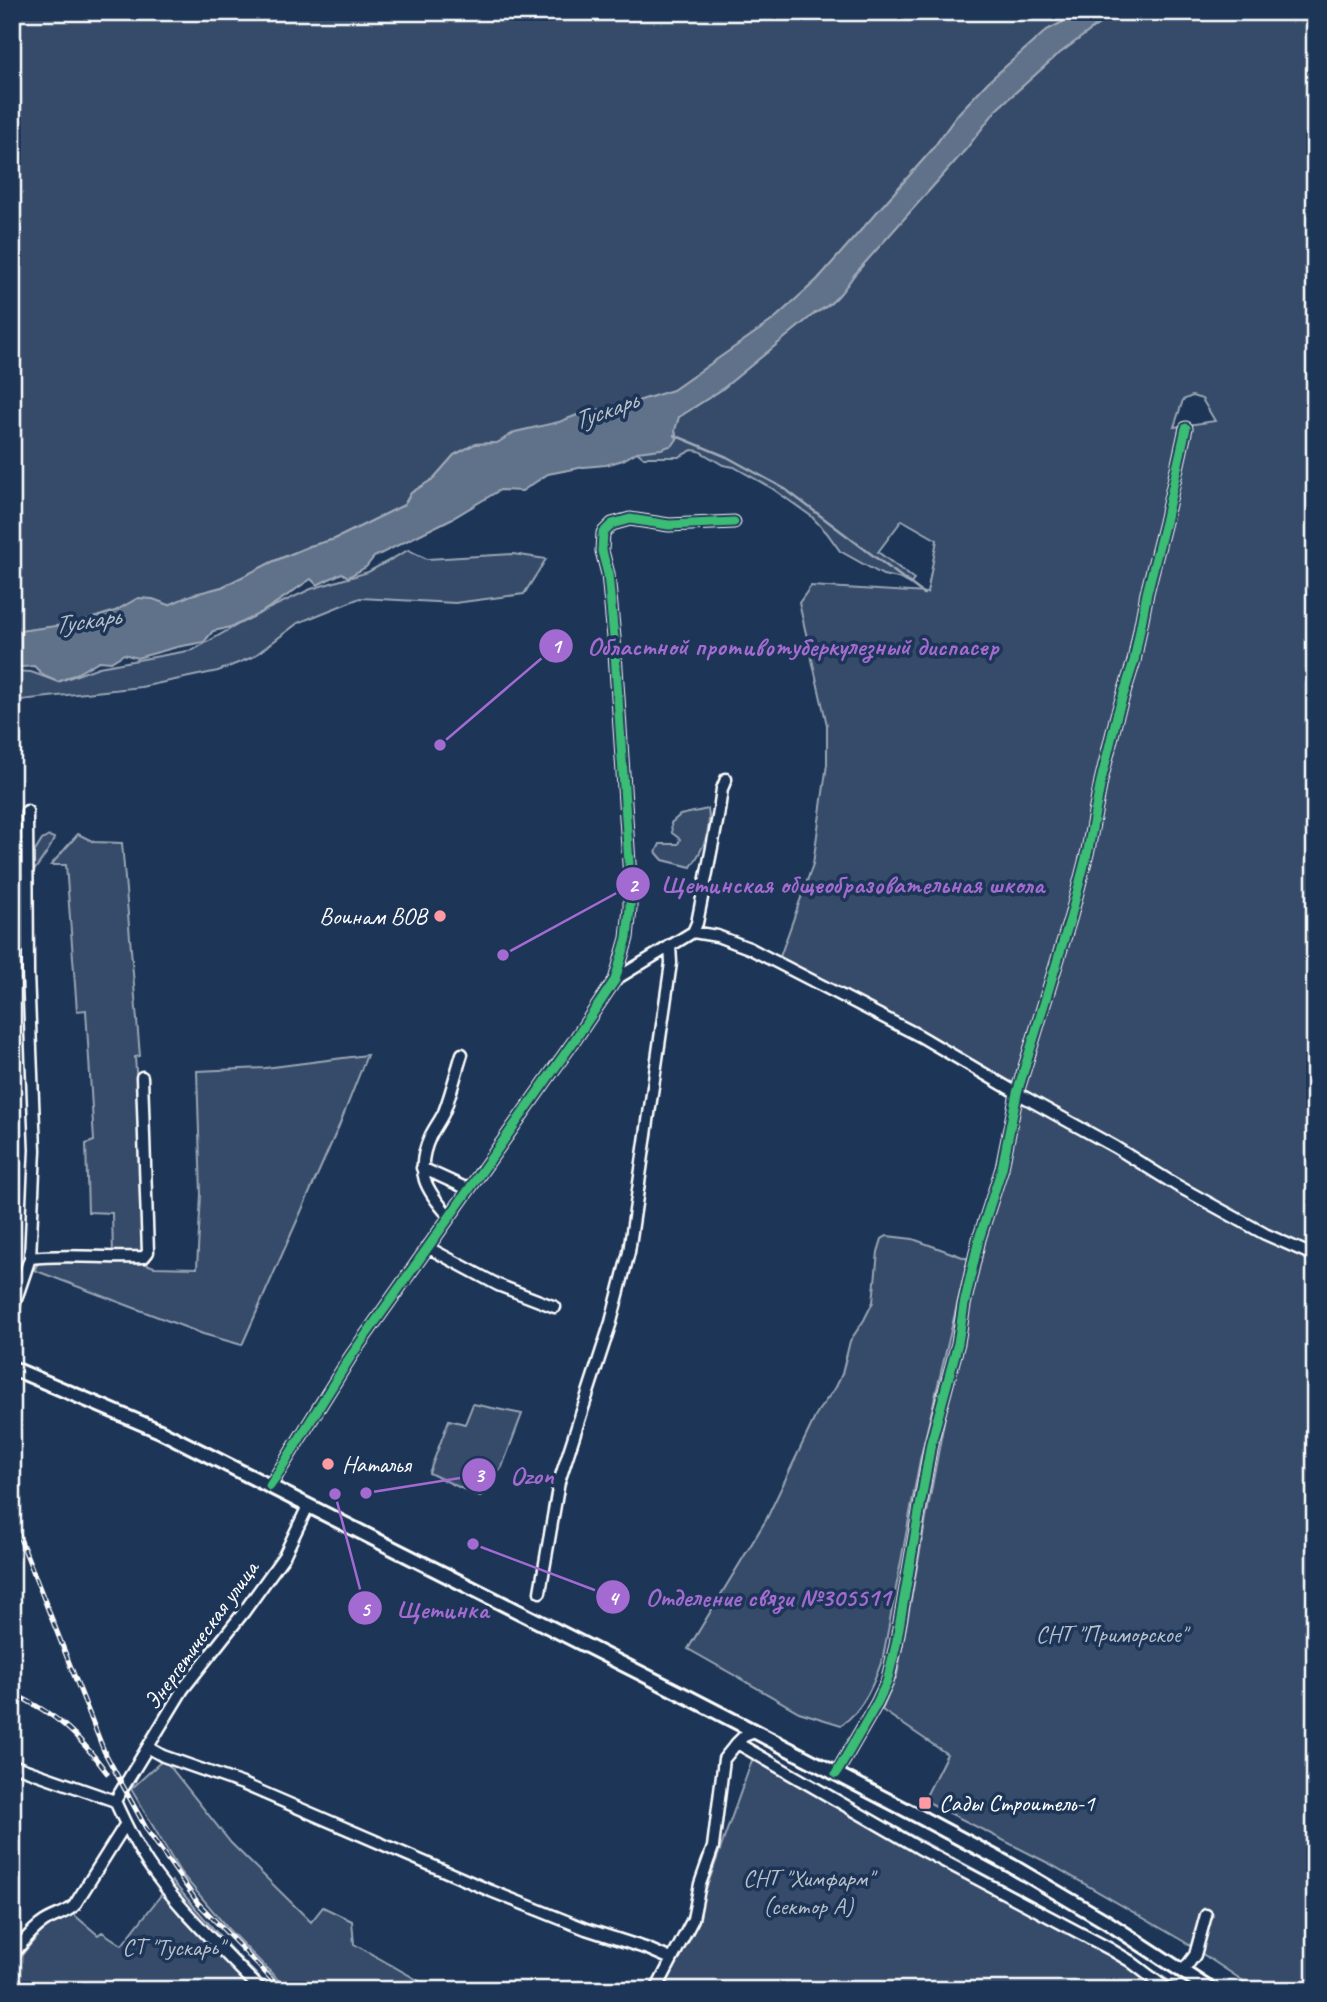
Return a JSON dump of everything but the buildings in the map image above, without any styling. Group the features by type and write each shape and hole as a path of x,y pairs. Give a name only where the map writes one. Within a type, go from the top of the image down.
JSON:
{"main road":[{"path":"12,1368 160,1432 270,1486 928,1821 1107,1922 1211,1990"}],"street":[{"path":"836,1774 887,1682 903,1613 931,1443 958,1343 979,1239 1002,1168 1017,1093 1071,916 1112,733 1134,661 1147,593 1186,428"},
{"path":"270,1486 351,1356 615,979 627,938 630,878 614,638 608,574 602,551 603,533 611,524 630,519 669,525 734,522"},
{"path":"615,979 693,932 726,779"},
{"path":"12,1311 30,1258 35,1150 28,973 27,811"},
{"path":"693,932 717,936 749,948 920,1037 1109,1143 1176,1185 1265,1234 1315,1256"},
{"path":"540,1592 559,1482 611,1322 629,1252 669,977 670,945"},
{"path":"449,1216 425,1185 422,1168 429,1139 443,1114 462,1054"},
{"path":"30,1258 52,1255 128,1258 144,1256 148,1252 142,1077"},
{"path":"422,1168 468,1189"},
{"path":"427,1247 490,1281 555,1307"},
{"name":"Энергетическая улица","path":"115,1801 183,1689 284,1556 308,1506"},
{"path":"656,1990 692,1919 700,1884 713,1847 724,1759 744,1736 754,1732"},
{"path":"737,1743 919,1848 1110,1949 1168,1990"},
{"path":"149,1748 163,1756 243,1784 491,1891 671,1959"},
{"path":"12,1765 115,1801 125,1825 148,1864 181,1906 261,1990"},
{"path":"12,1955 46,1920 66,1913 74,1906 125,1825"},
{"path":"1184,1971 1195,1955 1206,1915"}],"green space":[{"path":"12,12 1082,12 1047,30 988,82 817,280 773,320 659,407 497,443 475,444 454,455 433,479 411,493 404,505 335,539 272,562 222,587 193,595 202,608 12,632"},
{"name":"СНТ \"Приморское\"","path":"1115,12 1315,13 1315,1990 1257,1990 1183,1941 1050,1864 924,1800 947,1754 882,1710 897,1675 948,1400 1021,1099 839,997 776,968 813,864 827,764 827,725 799,603 811,586 927,593 937,540 902,520 878,552 914,579 911,584 883,575 840,551 811,516 773,489 734,467 723,465 699,451 692,450 679,457 643,457 637,452 638,447 721,390 832,302 966,149 997,109 1056,56","holes":["1192,396 1202,399 1215,421 1174,427 1183,400"]},
{"path":"408,550 427,559 513,554 546,559 524,594 455,603 360,598 298,623 253,657 218,671 141,687 12,701 12,671 31,672 58,682 99,667 193,650 255,615 311,589 368,572"},
{"path":"708,809 709,825 705,840 691,867 663,860 656,852 660,844 678,844 680,839 672,833 671,823 680,815"},
{"path":"12,830 21,854 34,853 42,840 49,836 54,838 31,876 12,872"},
{"path":"78,834 94,842 122,843 140,1056 135,1057 141,1138 143,1253 113,1256 112,1213 88,1212 86,1144 94,1141 86,1010 77,1011 66,865 51,865"},
{"path":"12,880 22,882 22,928 12,929"},
{"path":"367,1055 339,1126 242,1345 203,1334 34,1270 39,1262 54,1259 141,1262 154,1267 197,1268 201,1194 197,1071 265,1068"},
{"path":"887,1236 913,1239 968,1259 920,1460 883,1657 862,1703 841,1725 799,1712 688,1649 766,1520 818,1411 836,1387 850,1341 873,1302 878,1252 882,1239"},
{"path":"473,1404 522,1414 502,1467 480,1497 429,1473 449,1420 465,1424"},
{"name":"СНТ \"Химфарм\" (сектор А)","path":"756,1749 1079,1926 1184,1990 664,1990 705,1892"},
{"path":"164,1759 231,1843 311,1922 323,1907 352,1921 354,1944 435,1990 288,1990 229,1930 180,1872 131,1789"},
{"name":"СТ \"Тускарь\"","path":"172,1881 230,1948 272,1990 12,1990 12,1967 43,1929 73,1914 98,1935 102,1932 122,1945"}],"water":[{"name":"Тускарь","path":"1082,12 1115,12 1056,56 997,109 966,149 832,302 721,390 679,417 675,430 677,439 673,445 637,452 606,465 548,474 522,491 500,490 453,518 374,557 366,567 348,577 342,573 317,585 311,579 252,618 213,631 204,642 137,658 124,654 111,662 99,661 58,682 44,676 34,666 12,668 12,632 77,623 115,611 138,598 153,599 169,605 191,595 222,587 272,562 335,539 404,505 411,493 433,479 454,455 475,444 497,443 515,432 559,422 590,410 612,409 673,390 773,320 817,280 988,82 1047,30"}],"waterway":[{"path":"674,435 727,457 785,489 924,594"}],"railway":[{"path":"12,1518 104,1751 147,1830 198,1903 282,1990"},
{"path":"12,1693 66,1726 107,1773"}],"cycle path":[{"path":"836,1774 887,1682 896,1645 931,1443 958,1343 979,1239 1002,1168 1017,1093 1071,916 1088,850 1101,781 1134,661 1147,593 1186,428"},
{"path":"270,1486 351,1356 615,980 627,938 630,878 614,638 608,574 602,551 603,533 612,524 630,519 669,525 734,522"}],"place":[{"name":"Областной противотуберкулезный диспасер","path":"440,745"},
{"name":"Воинам ВОВ","path":"440,916"},
{"name":"Щетинская общеобразовательная школа","path":"503,955"},
{"name":"Наталья","path":"328,1464"},
{"name":"Ozon","path":"366,1493"},
{"name":"Щетинка","path":"335,1494"},
{"name":"Отделение связи №305511","path":"473,1544"},
{"name":"Сады Строитель-1","path":"925,1803"}]}
